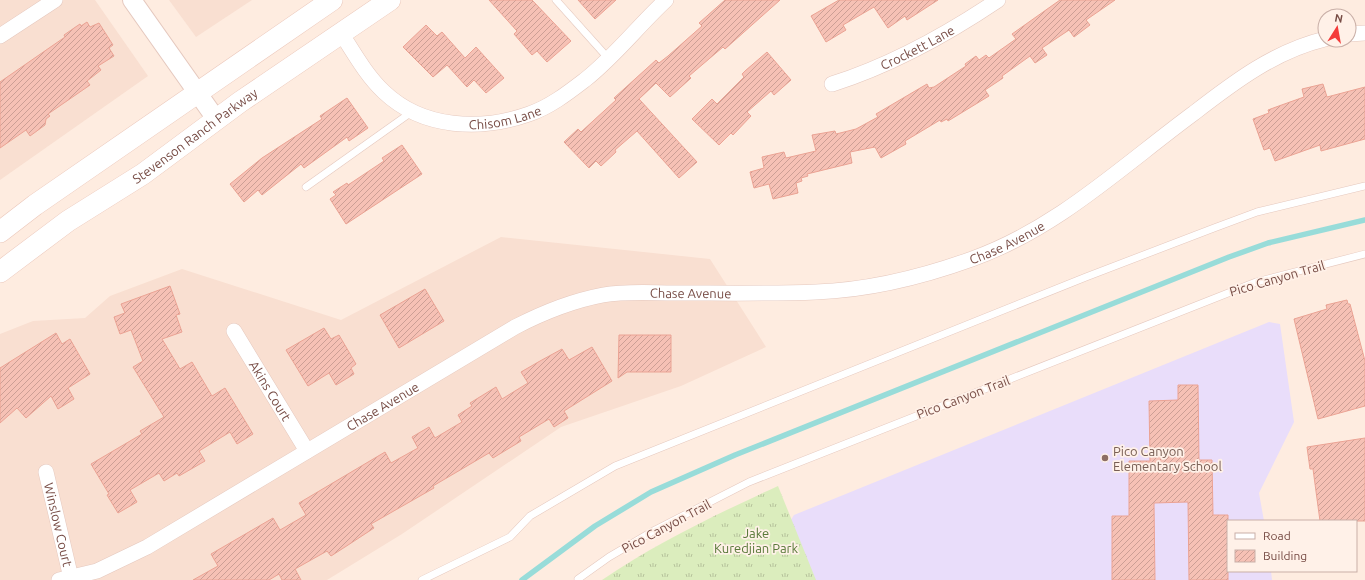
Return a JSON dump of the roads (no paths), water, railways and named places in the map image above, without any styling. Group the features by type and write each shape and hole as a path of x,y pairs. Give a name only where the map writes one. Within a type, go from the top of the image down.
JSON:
{"main road":[{"path":"0,232 35,205 332,0"},
{"name":"Stevenson Ranch Parkway","path":"0,272 68,221 143,174 216,120 390,0"}],"street":[{"path":"0,36 55,0"},
{"path":"132,0 216,120"},
{"name":"Chisom Lane","path":"341,34 360,64 383,92 399,104 426,118 453,125 479,125 506,121 531,114 557,100 587,78 666,0"},
{"name":"Crockett Lane","path":"832,84 884,66 910,54 998,0"},
{"name":"Chase Avenue","path":"65,579 118,562 147,547 516,327 544,312 573,302 606,294 790,293 854,289 894,282 935,271 974,258 1016,240 1078,204 1150,146 1256,68 1285,54 1317,42"},
{"name":"Akins Court","path":"234,331 307,451"},
{"name":"Winslow Court","path":"46,472 65,579"}],"lane":[{"path":"556,0 608,58"},
{"path":"306,187 413,111"},
{"path":"422,580 510,537 530,516 558,498 621,463 1071,283 1214,228 1257,212 1365,186"},
{"name":"Pico Canyon Trail","path":"578,579 609,557 649,534 749,482 1256,282 1365,254"}],"waterway":[{"path":"522,580 595,526 651,492 735,455 1229,257 1268,243 1365,220"}],"place":[{"name":"Pico Canyon Elementary School","path":"1105,458"}],"park label":[{"name":"Jake Kuredjian Park","path":"756,540"}]}
